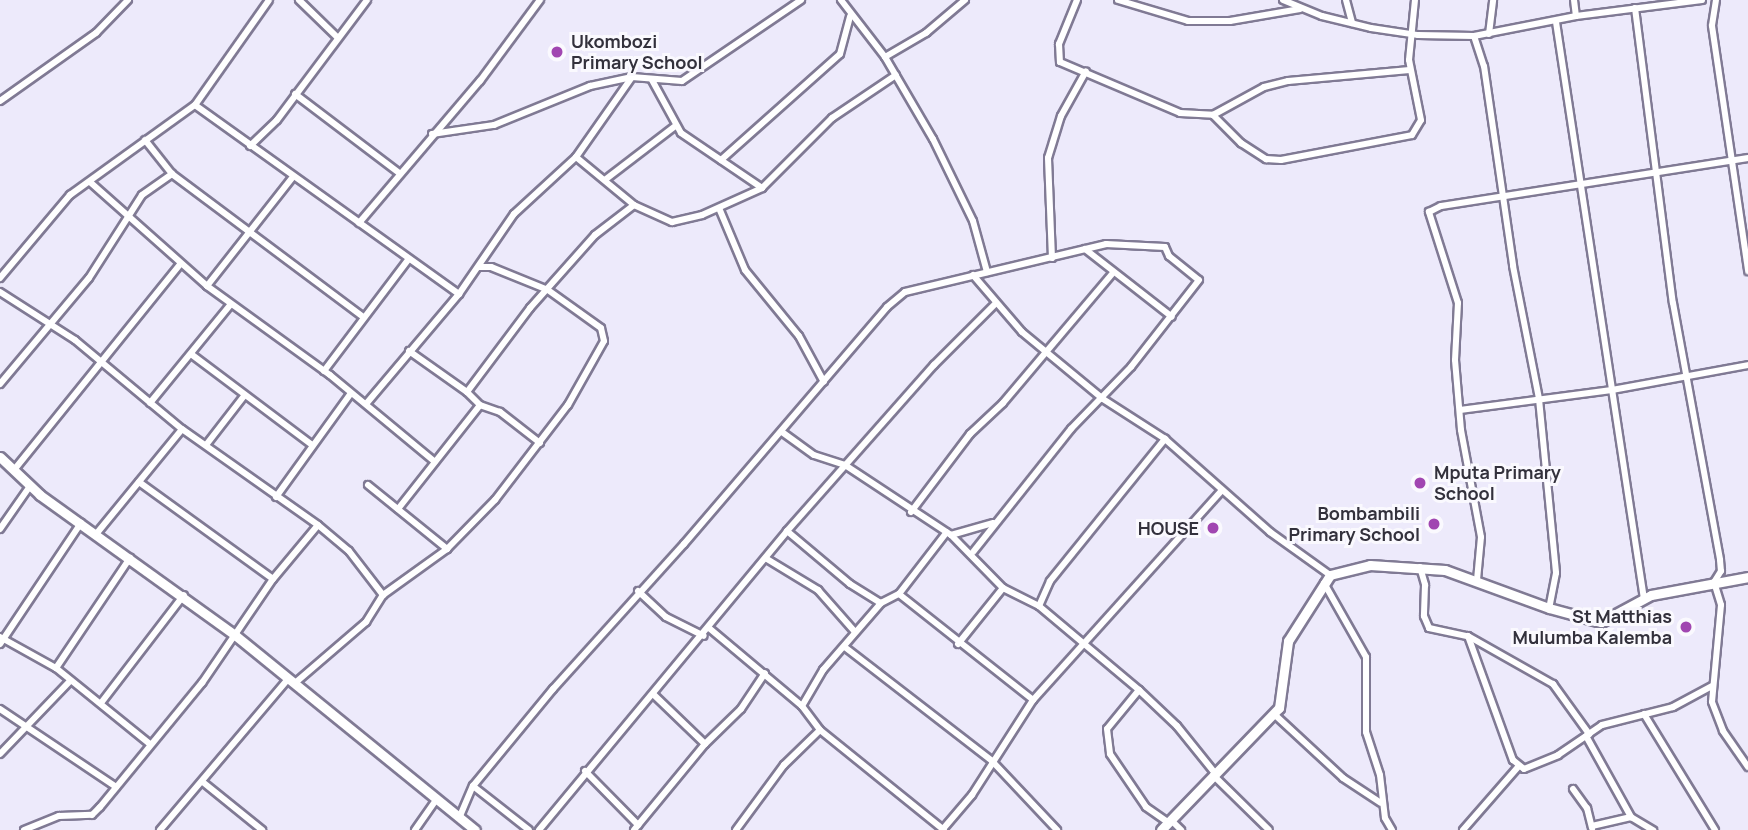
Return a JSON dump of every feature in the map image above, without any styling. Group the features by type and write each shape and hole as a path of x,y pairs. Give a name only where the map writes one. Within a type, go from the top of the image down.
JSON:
{"street":[{"path":"0,278 70,195 195,105 269,0"},
{"path":"299,0 338,38"},
{"path":"250,146 277,120 367,0"},
{"path":"359,223 432,134 480,81 540,0"},
{"path":"432,134 494,125 590,86 632,77 682,81 695,75 800,0"},
{"path":"841,0 850,16 885,57 955,182 987,272"},
{"path":"885,57 926,33 965,0"},
{"path":"1077,0 1057,58 1164,108 1213,115 1241,143 1266,159 1281,160 1412,135 1421,120 1410,70 1415,0"},
{"path":"1118,0 1188,22 1230,21 1300,9"},
{"path":"1283,0 1300,9 1412,35 1474,36 1666,1 1702,0"},
{"path":"1346,0 1352,23"},
{"path":"1489,34 1493,0"},
{"path":"1574,0 1576,16"},
{"path":"1716,0 1712,26 1748,271"},
{"path":"0,102 96,33 124,2"},
{"path":"1635,8 1656,174 1686,374 1720,560 1721,571 1714,582 1721,605 1712,686 1716,716 1748,767"},
{"path":"721,160 840,54 850,16"},
{"path":"1556,22 1644,599"},
{"path":"1474,36 1485,66 1539,399 1556,573 1549,608"},
{"path":"1213,115 1264,87 1410,70"},
{"path":"1052,258 1048,158 1061,116 1086,71"},
{"path":"576,157 606,178 634,205 672,222 719,208 762,188 832,118 896,75"},
{"path":"366,404 459,295 514,214 576,157 632,77"},
{"path":"652,80 674,127 762,188"},
{"path":"295,94 399,173"},
{"path":"195,105 292,178 459,295"},
{"path":"606,178 674,127"},
{"path":"145,140 172,174 362,316"},
{"path":"1478,580 1481,537 1460,410 1458,303 1428,215 1441,206 1748,159"},
{"path":"0,384 89,278 142,195 172,174"},
{"path":"207,286 292,178"},
{"path":"90,182 128,219 207,286 324,371 435,462"},
{"path":"467,392 595,235 634,205"},
{"path":"719,208 745,270 799,336 824,382"},
{"path":"460,816 473,786 638,591 782,432 887,307 905,292 1085,249 1126,243 1165,247 1169,256 1199,280 1172,317 1103,399 1071,429 973,552"},
{"path":"1085,249 1112,274 1172,317"},
{"path":"324,371 362,316 408,260"},
{"path":"14,470 180,264"},
{"path":"160,830 292,680 366,622 383,595 447,549 495,500 568,405 605,337 601,328 548,290 491,267 480,267"},
{"path":"911,512 939,472 1003,403 1045,348 1112,274"},
{"path":"973,275 995,304 1103,399 1165,439 1221,491 1326,578 1366,657 1366,732 1380,775 1381,803 1392,830"},
{"path":"0,292 102,362 182,429 318,525 348,551 383,595"},
{"path":"150,403 231,304"},
{"path":"539,830 584,771 704,636 845,465 995,304"},
{"path":"409,351 467,392 480,405 500,412 540,443"},
{"path":"191,354 312,444"},
{"path":"1460,410 1612,390 1686,374 1748,365"},
{"path":"276,497 351,393"},
{"path":"206,445 244,396"},
{"path":"398,509 480,405"},
{"path":"97,533 182,429"},
{"path":"782,432 814,456 845,465 973,552 1003,588 1039,606 1139,690 1177,726 1213,773 1269,830"},
{"path":"1039,606 1050,581 1165,439"},
{"path":"0,457 30,486 235,635 475,830"},
{"path":"139,482 273,579"},
{"path":"368,485 447,549"},
{"path":"0,528 30,486"},
{"path":"709,628 802,706 820,730 943,829 972,795 1033,700 1221,491"},
{"path":"802,706 823,670 846,648 855,632 881,603 899,594 949,534 985,527 1002,514"},
{"path":"80,523 1,640 18,643 56,668 150,744"},
{"path":"24,830 59,816 92,815 235,635 273,579 318,525"},
{"path":"788,531 850,584 881,603"},
{"path":"56,668 131,557"},
{"path":"767,559 818,590 855,632"},
{"path":"1167,825 1213,773 1274,714 1284,690 1288,641 1326,578 1370,565 1419,566 1478,580 1549,608 1608,622 1644,599 1714,582 1748,577"},
{"path":"1419,566 1425,624 1468,636 1553,684 1588,735 1631,817 1653,830"},
{"path":"958,644 1003,588"},
{"path":"638,591 666,617 704,636"},
{"path":"899,594 958,644 1033,700"},
{"path":"101,703 184,596"},
{"path":"1468,636 1495,717 1518,767"},
{"path":"846,648 992,761 1057,830"},
{"path":"584,771 636,828 705,744 741,709 765,673"},
{"path":"0,754 70,681"},
{"path":"1518,767 1532,768 1602,725 1685,702 1712,686"},
{"path":"1139,690 1107,729 1110,754 1146,807 1167,825 1181,830"},
{"path":"653,695 705,744"},
{"path":"0,709 26,729 33,729 116,786"},
{"path":"1274,714 1343,778 1381,803"},
{"path":"1644,714 1715,830"},
{"path":"736,830 785,765 820,730"},
{"path":"1463,830 1518,767"},
{"path":"204,783 262,830"},
{"path":"473,786 529,830"},
{"path":"1573,789 1587,808 1592,828 1631,817"},
{"path":"415,830 437,799"}],"place":[{"name":"Ukombozi Primary School","path":"557,52"},
{"name":"Mputa Primary School","path":"1420,483"},
{"name":"Bombambili Primary School","path":"1434,524"},
{"name":"HOUSE","path":"1213,528"},
{"name":"St Matthias Mulumba Kalemba","path":"1686,627"}]}
